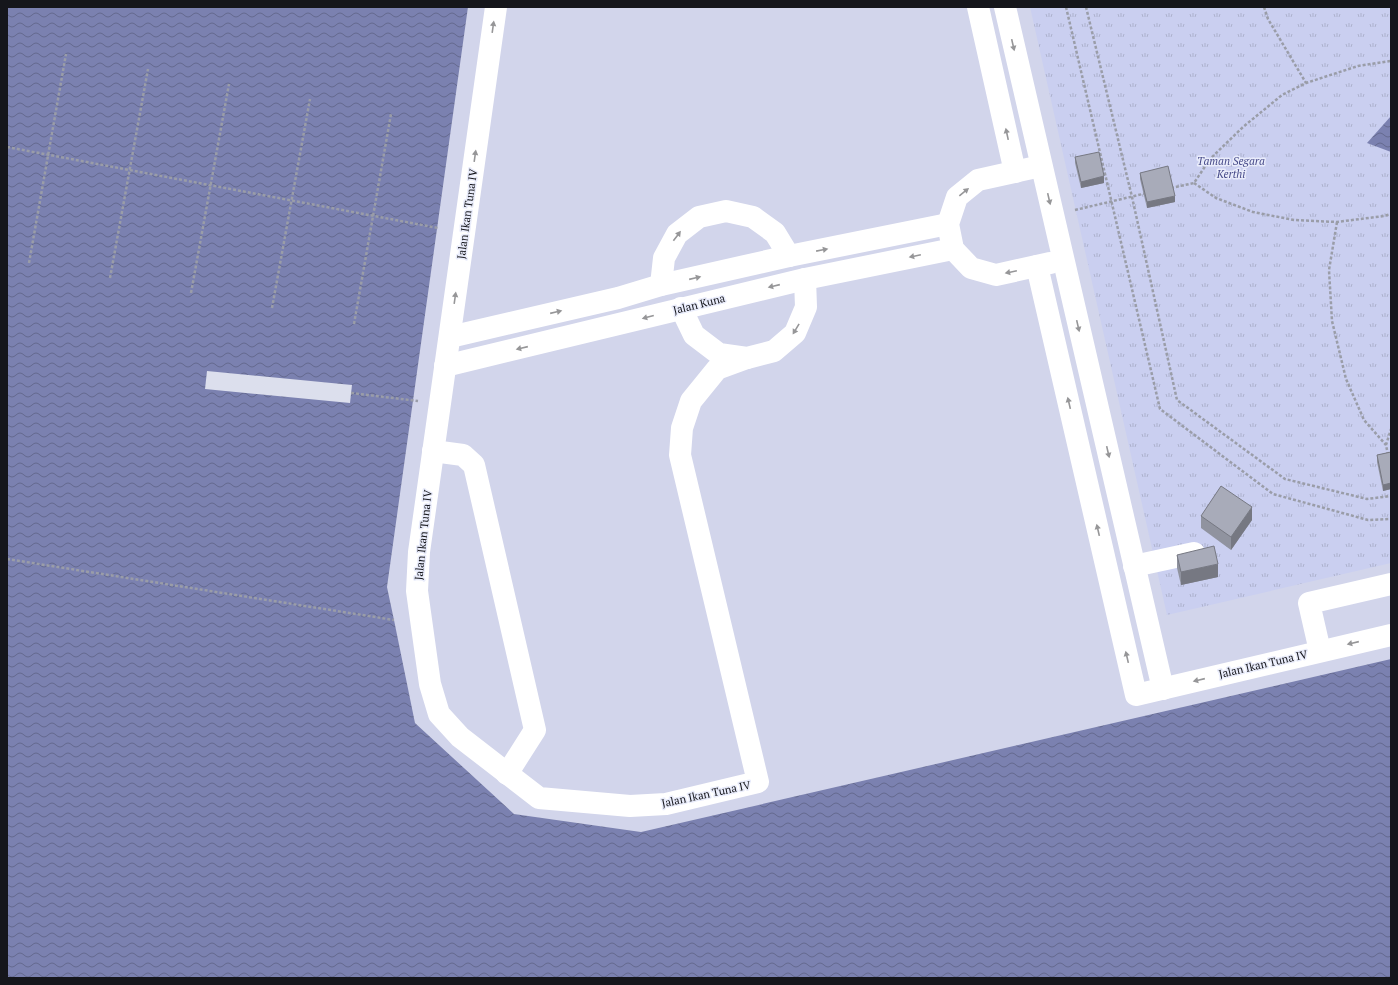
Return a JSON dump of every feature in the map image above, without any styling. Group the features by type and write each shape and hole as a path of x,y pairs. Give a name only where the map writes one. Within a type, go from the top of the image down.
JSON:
{"lane":[{"name":"Jalan Ikan Tuna IV","path":"496,7 419,552 417,592 430,684 439,714 460,737 539,798 630,806 666,804 758,782 680,455 682,428 691,402 717,369 747,358"},
{"path":"978,7 1015,172"},
{"path":"1005,7 1052,215 1163,688"},
{"path":"1041,166 978,180 957,198 948,224 953,249 971,268 996,275 1063,260"},
{"path":"661,286 664,258 667,252 677,234 699,217 726,211 752,217 775,233 789,256"},
{"path":"450,337 789,256 948,224"},
{"name":"Jalan Kuna","path":"445,366 806,279 953,249"},
{"name":"Jalan Ikan Tuna IV","path":"1037,266 1136,695 1391,635"},
{"path":"681,308 694,335 719,354 747,358 774,351 795,333 806,307 806,279"},
{"path":"618,298 624,324"},
{"path":"433,451 463,455 474,465 535,730 507,774"},
{"path":"1134,566 1194,552"},
{"path":"1320,651 1309,603 1391,584"}],"path":[{"path":"1066,7 1160,409 1273,494 1368,520 1391,519"},
{"path":"1086,7 1132,197 1177,400 1285,478 1367,499 1391,496"},
{"path":"1264,7 1268,19 1306,83"},
{"path":"29,263 66,54"},
{"path":"1171,188 1194,183 1210,159 1243,127 1282,95 1306,83 1358,66 1391,61"},
{"path":"110,278 148,69"},
{"path":"191,293 229,84"},
{"path":"272,308 310,99"},
{"path":"354,324 391,114"},
{"path":"7,147 438,228"},
{"path":"1194,183 1216,198 1253,212 1294,220 1337,222 1391,214"},
{"path":"1052,215 1148,193"},
{"path":"1337,222 1329,270 1332,321 1349,386 1364,420 1386,445"},
{"path":"351,393 417,401"},
{"path":"1388,457 1386,445 1391,429"},
{"path":"7,560 394,620"}],"shaded area":[{"path":"468,7 1391,7 1391,659 641,832 514,814 415,723 387,587"}],"green space":[{"name":"Taman Segara Kerthi","path":"1030,7 1391,7 1391,563 1167,615"}],"water":[{"path":"7,7 468,7 387,587 415,723 514,814 641,832 1391,659 1391,978 7,978"},
{"path":"1391,116 1391,152 1367,143"}],"pier":[{"path":"207,371 352,385 350,403 205,389"}],"building":[{"path":"1099,152 1104,176 1081,182 1075,157"},
{"path":"1168,166 1175,196 1147,202 1140,173"},
{"path":"1391,452 1391,483 1383,485 1377,455"},
{"path":"1221,486 1252,507 1231,537 1201,516"},
{"path":"1214,546 1218,564 1181,572 1177,555"}]}
